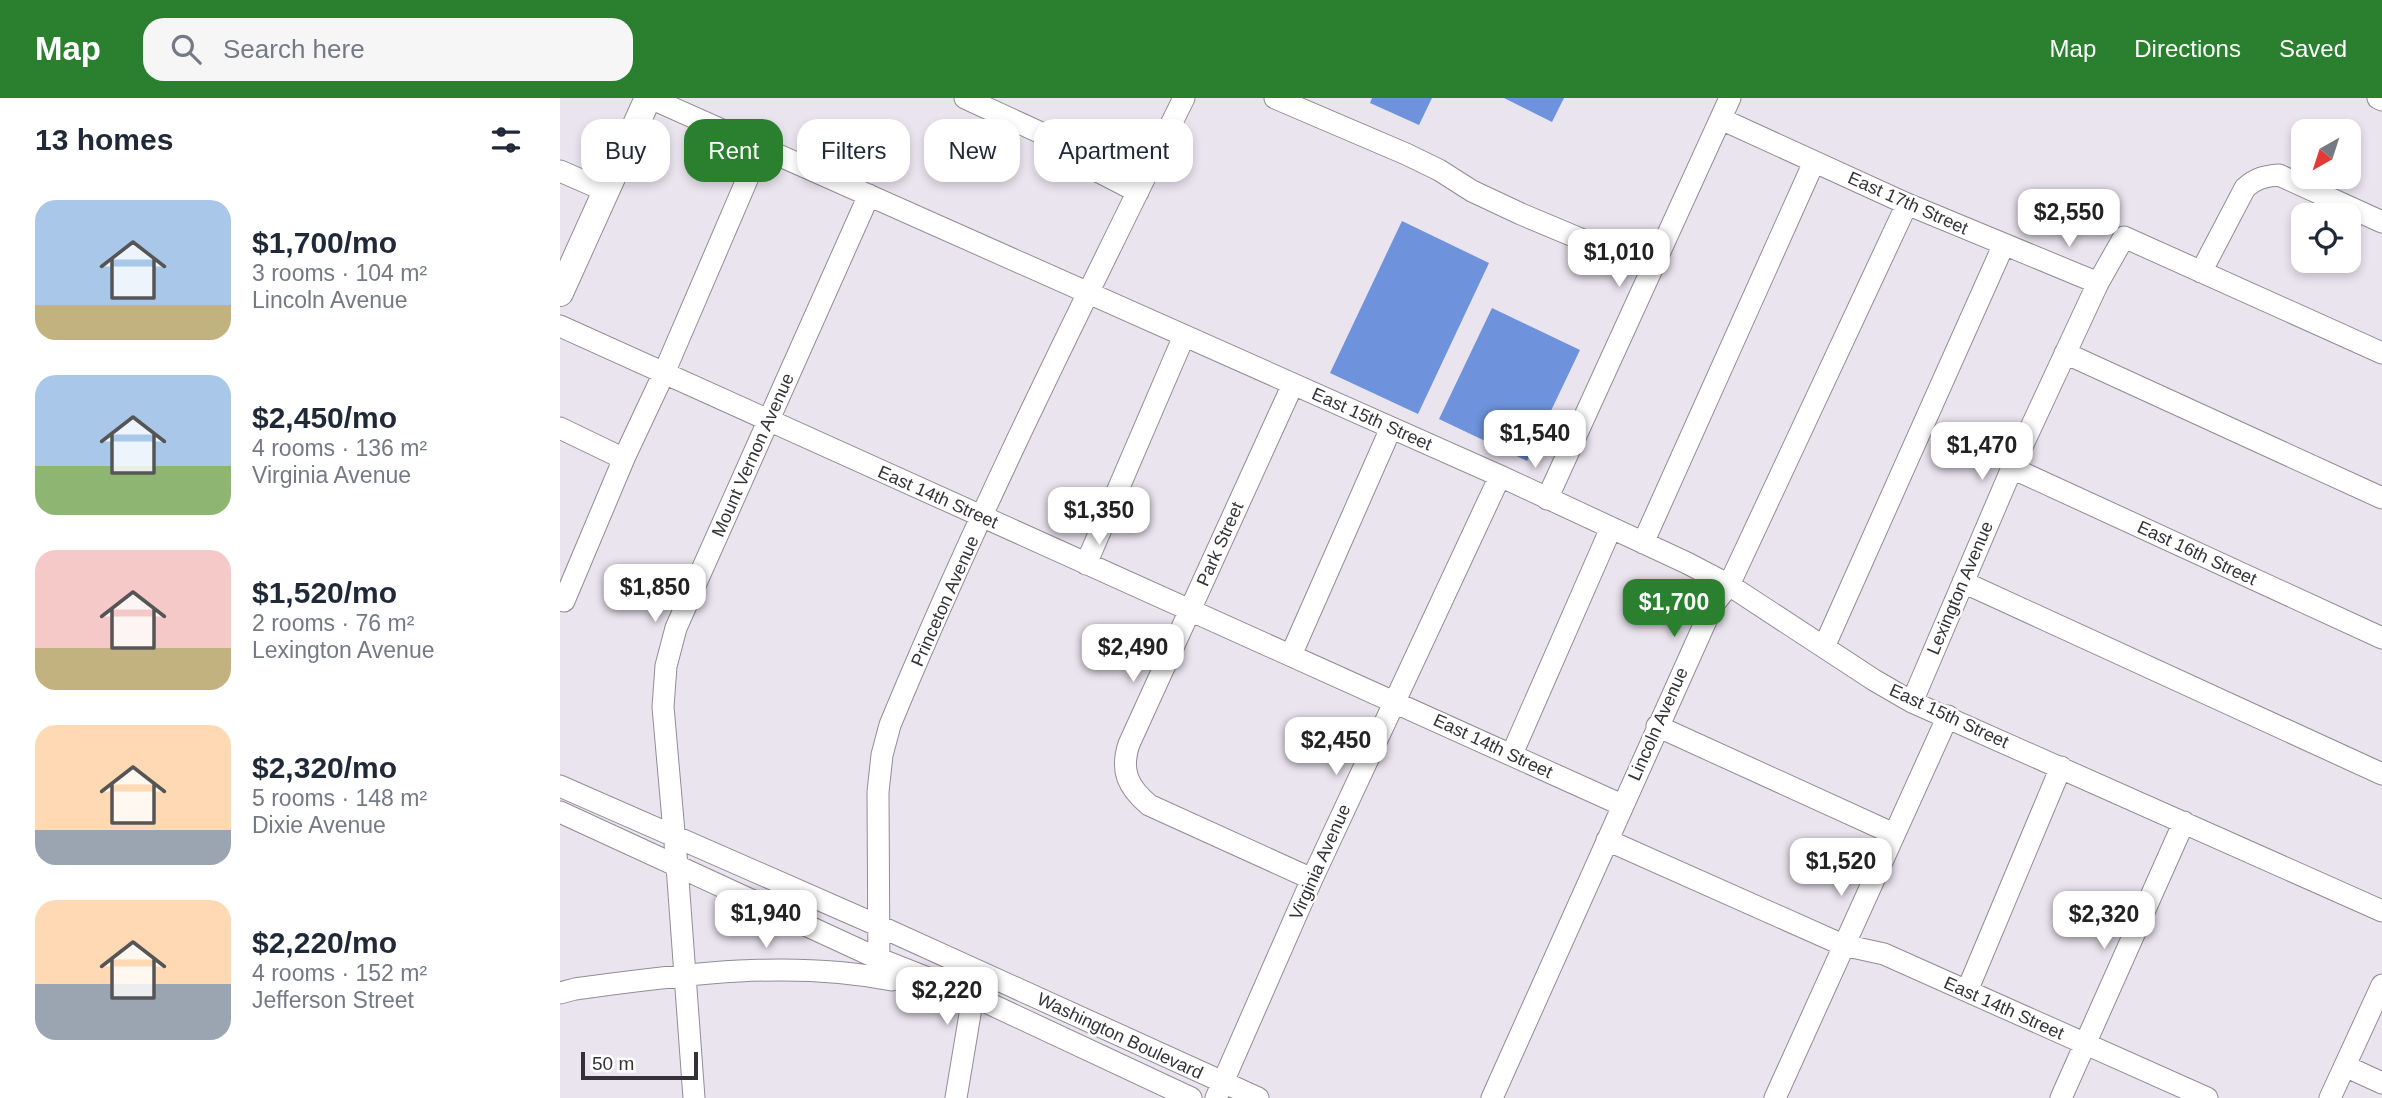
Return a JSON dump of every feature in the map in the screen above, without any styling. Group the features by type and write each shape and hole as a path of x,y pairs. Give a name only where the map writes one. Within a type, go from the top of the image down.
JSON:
{"main road":[{"path":"560,293 649,98"}],"street":[{"name":"East 15th Street","path":"649,98 697,119"},
{"path":"965,98 1052,138 1076,160 1138,192"},
{"name":"Princeton Avenue","path":"878,967 878,792 882,755 890,725 983,517 1088,293 1184,98"},
{"path":"1275,98 1406,154 1439,170 1472,191 1521,214 1652,269"},
{"path":"1547,499 1731,98"},
{"name":"East 17th Street","path":"1721,119 1907,204 2098,284"},
{"name":"East 15th Street","path":"783,157 1643,542 1729,585 1912,702 2382,911"},
{"path":"1643,542 1814,162"},
{"path":"560,170 606,191"},
{"path":"2201,272 2245,188 2254,180 2265,176 2279,175 2382,222"},
{"path":"564,601 746,182"},
{"name":"Mount Vernon Avenue","path":"694,1098 663,707 666,666 676,628 869,195"},
{"name":"Lincoln Avenue","path":"1492,1098 1713,605 1729,585 1907,204"},
{"path":"2098,284 2124,237 2382,353"},
{"path":"1824,647 2004,244"},
{"name":"Lexington Avenue","path":"1912,702 2012,468 2098,284"},
{"name":"East 14th Street","path":"560,326 1622,805"},
{"path":"1086,564 1184,336"},
{"path":"2065,353 2382,498"},
{"name":"Park Street","path":"1293,384 1129,744 1124,768 1140,798 1149,805 1312,878"},
{"path":"560,428 618,456 625,456"},
{"path":"1291,655 1391,428"},
{"name":"East 16th Street","path":"2012,468 2382,638"},
{"name":"Virginia Avenue","path":"1219,1090 1312,878 1500,476"},
{"path":"1512,754 1611,528"},
{"path":"1963,582 2382,774"},
{"path":"1775,1098 1948,716"},
{"path":"1657,726 1894,834"},
{"path":"1967,991 2061,766"},
{"name":"Washington Boulevard","path":"560,786 987,975 1219,1090 1258,1098"},
{"name":"Washington Boulevard","path":"560,812 677,866 878,967 973,996 1191,1098"},
{"path":"2061,1098 2184,822"},
{"name":"East 14th Street","path":"1607,841 1843,945 1884,954 2207,1098"},
{"path":"560,993 685,974 754,970 834,972 878,967"},
{"path":"956,1098 973,996 987,975"},
{"path":"2330,1098 2382,985"},
{"path":"2345,1066 2382,1083"}],"water":[{"path":"1372,98 1432,98 1419,125 1370,103"},
{"path":"1504,98 1564,98 1552,122"},
{"path":"1402,221 1489,263 1418,414 1330,373"},
{"path":"1492,308 1580,350 1527,461 1439,419"}]}
